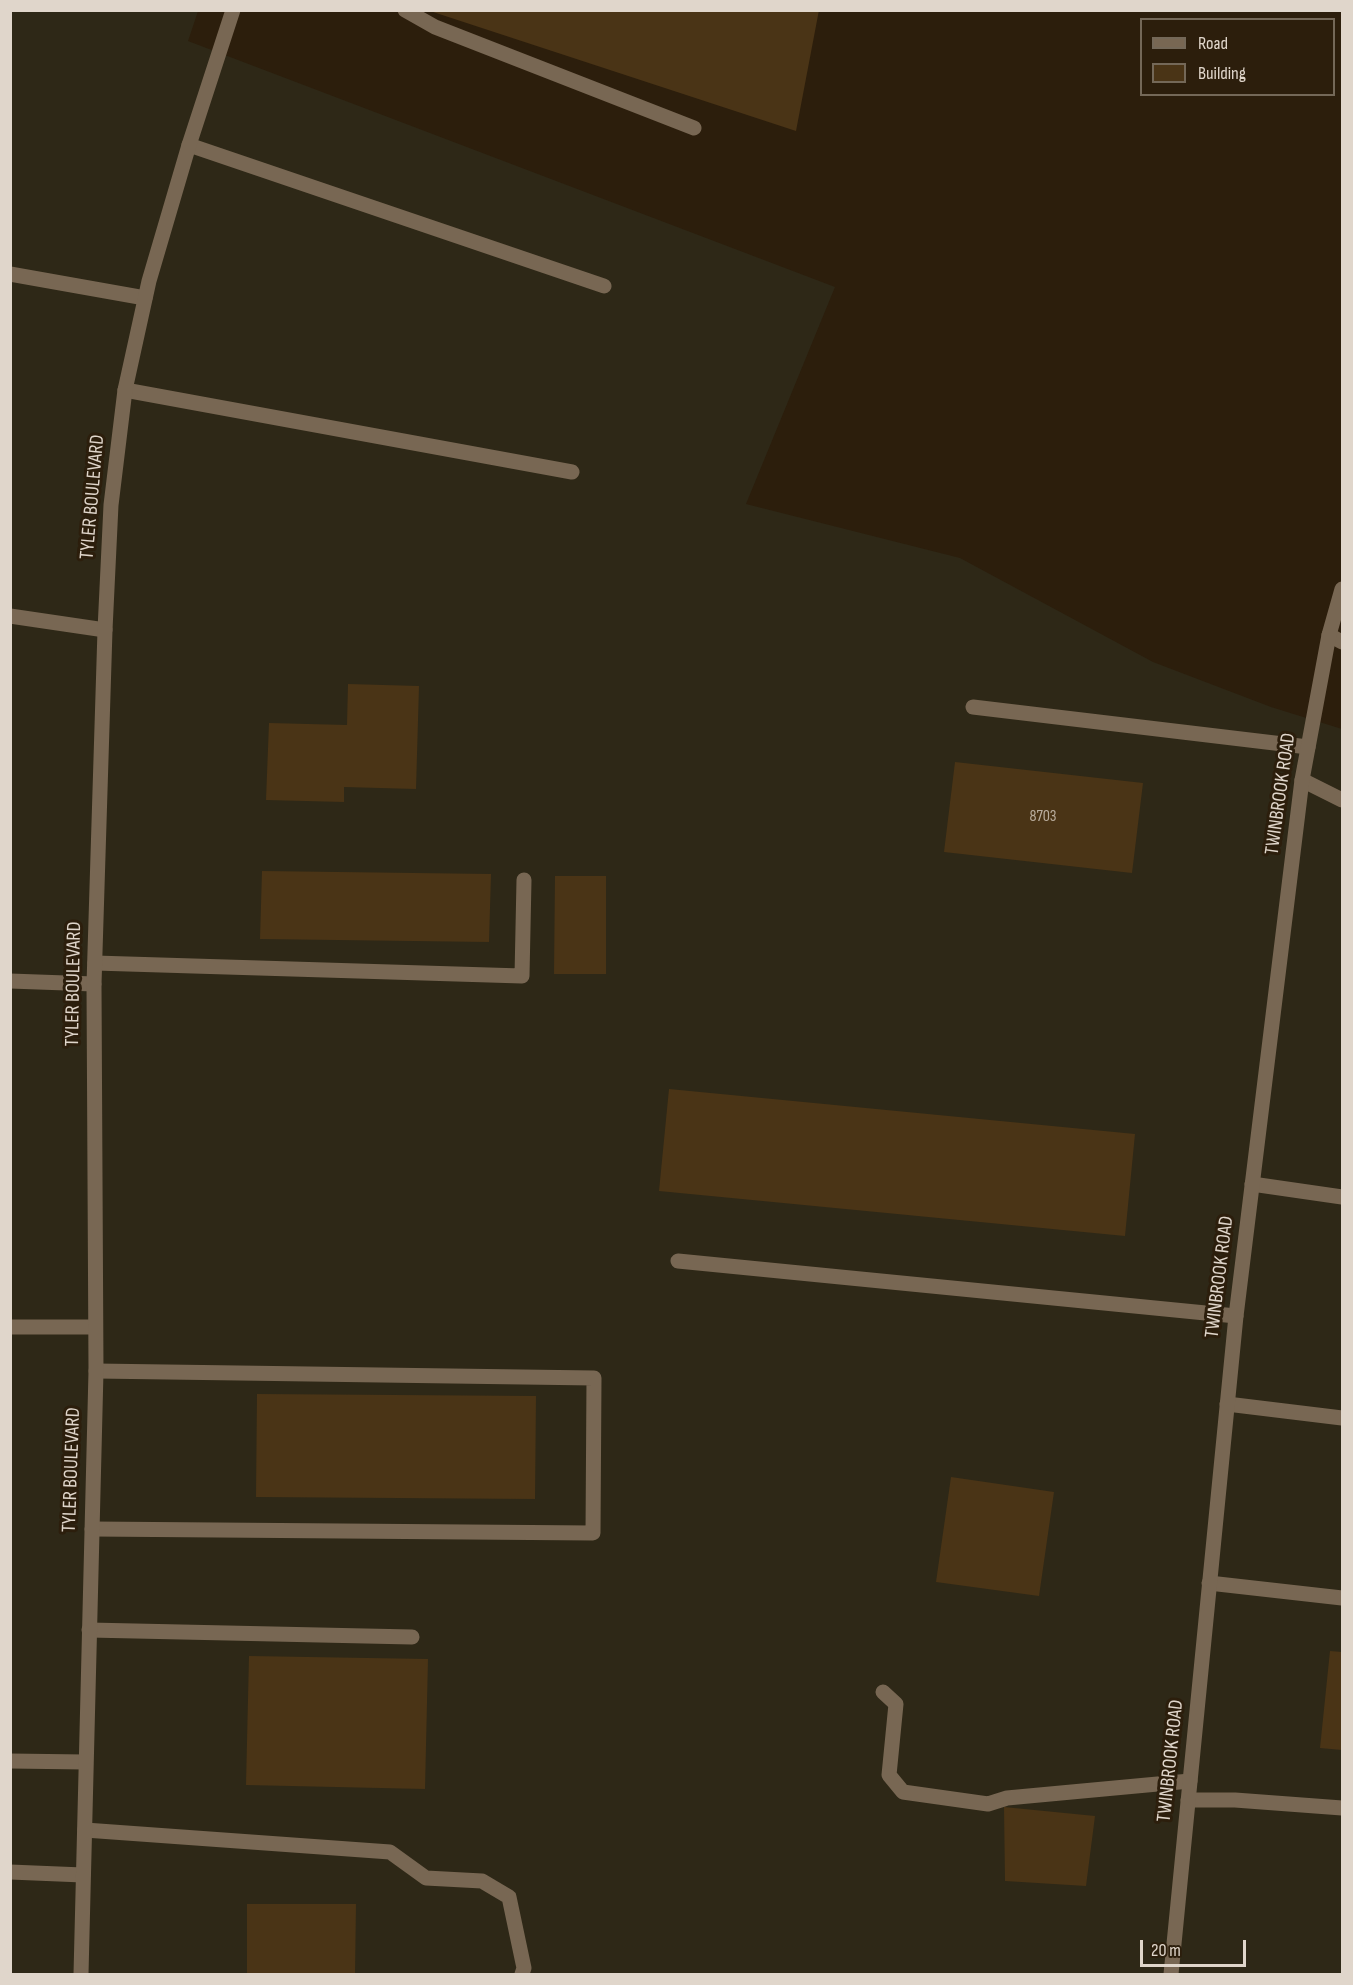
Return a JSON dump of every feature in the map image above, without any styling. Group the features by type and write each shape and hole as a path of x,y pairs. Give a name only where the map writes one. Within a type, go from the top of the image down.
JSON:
{"street":[{"name":"TYLER BOULEVARD","path":"81,1974 96,1371 94,984 111,505 125,390 148,281 233,10"},
{"path":"405,10 435,27 694,128"},
{"path":"189,145 604,286"},
{"path":"10,274 145,298"},
{"path":"125,390 572,472"},
{"name":"TWINBROOK ROAD","path":"1172,1974 1227,1404 1252,1184 1302,780 1308,747 1336,638 1342,589"},
{"path":"10,616 105,630"},
{"path":"973,706 1308,747"},
{"path":"1302,780 1342,800"},
{"path":"95,963 522,975 524,880"},
{"path":"10,981 94,984"},
{"path":"1252,1184 1342,1197"},
{"path":"678,1262 1236,1316"},
{"path":"10,1327 94,1327"},
{"path":"92,1529 592,1533 594,1378 96,1371"},
{"path":"1227,1404 1342,1418"},
{"path":"1209,1583 1342,1598"},
{"path":"89,1630 412,1637"},
{"path":"883,1692 896,1704 889,1775 903,1792 988,1803 1007,1798 1190,1781"},
{"path":"10,1761 86,1762"},
{"path":"1188,1800 1235,1800 1342,1808"},
{"path":"85,1830 390,1852 426,1878 482,1881 509,1897 524,1968 522,1974"},
{"path":"10,1872 83,1875"}],"shaded area":[{"path":"11,11 198,11 188,41 835,287 746,504 960,558 1153,662 1271,707 1342,729 1342,1974 11,1974"}],"building":[{"path":"427,10 819,10 796,131"},
{"path":"348,684 419,686 416,789 344,787 344,802 266,800 269,723 347,725"},
{"path":"955,762 1143,783 1132,873 944,852"},
{"path":"262,871 491,874 489,942 260,939"},
{"path":"555,876 606,876 606,974 554,974"},
{"path":"669,1089 1135,1134 1125,1236 659,1191"},
{"path":"257,1394 536,1396 535,1499 256,1497"},
{"path":"951,1477 1054,1492 1039,1596 936,1582"},
{"path":"1330,1651 1342,1652 1342,1750 1320,1748"},
{"path":"249,1656 428,1659 425,1789 246,1785"},
{"path":"1004,1807 1095,1816 1086,1886 1005,1881"},
{"path":"247,1904 356,1904 355,1974 247,1974"}]}
